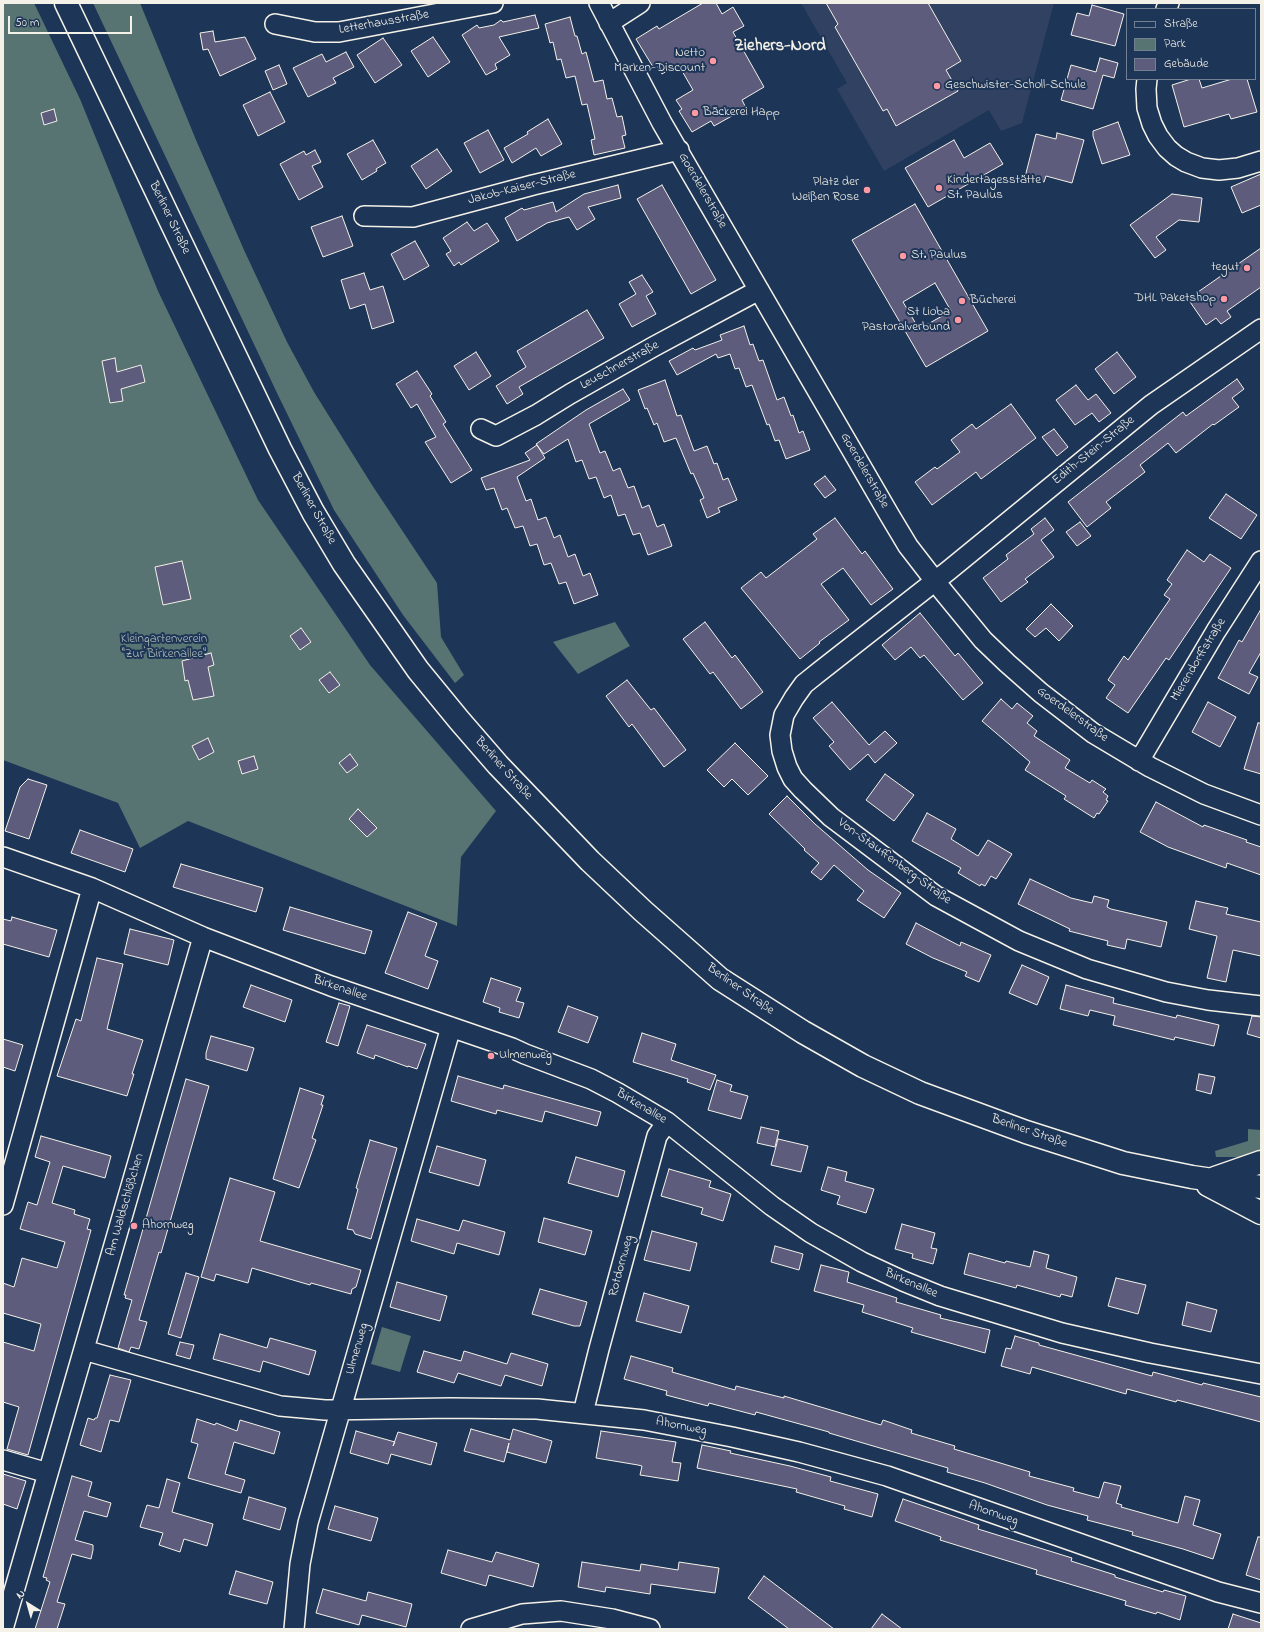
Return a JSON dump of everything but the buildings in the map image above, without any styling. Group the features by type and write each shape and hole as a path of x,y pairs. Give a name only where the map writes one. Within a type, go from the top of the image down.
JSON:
{"highway":[{"name":"Berliner Straße","path":"66,3 280,448 313,512 344,564 418,670 498,765 596,866 643,912 720,979 803,1032 863,1066 913,1090 976,1114 1026,1132 1123,1163 1202,1178 1261,1187"},
{"path":"1202,1178 1261,1162"},
{"path":"1202,1178 1261,1213"}],"street":[{"name":"Letterhausstraße","path":"275,24 315,32 339,32 492,3"},
{"name":"Goerdelerstraße","path":"599,3 662,123 890,516 908,546 934,582 983,640 1041,694 1093,733 1139,761 1204,794 1261,816"},
{"path":"609,23 640,3"},
{"path":"1147,80 1146,88 1148,108 1152,124 1158,136 1167,148 1176,156 1186,162 1202,168 1220,170 1238,168 1261,161"},
{"name":"Jakob-Kaiser-Straße","path":"364,216 413,217 518,188 678,150"},
{"name":"Leuschnerstraße","path":"481,429 496,436 536,415 647,350 759,290"},
{"name":"Edith-Stein-Straße","path":"934,582 1151,405 1261,329"},
{"name":"Mierendorffstraße","path":"1139,761 1216,631 1261,561"},
{"name":"Von-Stauffenberg-Straße","path":"934,582 804,684 784,715 780,735 784,759 793,779 831,817 936,896 1019,941 1087,969 1166,992 1208,1000 1261,1006"},
{"name":"Birkenallee","path":"3,857 92,888 203,937 331,986 451,1026 591,1079 667,1122 772,1206 811,1233 862,1262 903,1281 940,1296 1062,1333 1150,1354 1261,1374"},
{"path":"3,1205 92,888"},
{"name":"Am Waldschlößchen","path":"3,1629 203,937"},
{"name":"Ulmenweg","path":"294,1629 300,1564 308,1523 451,1026"},
{"name":"Rotdornweg","path":"583,1413 657,1136 667,1122"},
{"name":"Ahornweg","path":"84,1350 280,1406 300,1409 514,1408 583,1413 652,1421 799,1452 862,1468 1218,1592 1261,1603"},
{"path":"3,1460 48,1473"},
{"path":"471,1629 522,1614 561,1611 612,1619 650,1629"}],"shaded area":[{"name":"Geschwister-Scholl-Schule","path":"801,3 1054,3 1022,123 1001,131 989,110 884,171 837,89 847,83"}],"green space":[{"name":"Kleingartenverein \"Zur Birkenallee\"","path":"3,3 34,3 80,99 158,291 258,500 370,665 496,811 461,857 457,926 188,821 140,848 118,803 3,760"},
{"path":"93,3 140,3 196,140 244,250 287,342 314,392 372,485 437,583 441,637 464,675 455,683 403,615 334,510 277,393"},
{"path":"615,622 630,646 578,674 553,642"},
{"path":"1248,1129 1261,1130 1261,1153 1252,1157 1216,1157 1215,1151 1248,1141"},
{"path":"382,1327 411,1336 400,1372 371,1364"}],"place":[{"name":"Netto Marken-Discount","path":"713,61"},
{"name":"Geschwister-Scholl-Schule","path":"937,86"},
{"name":"Bäckerei Happ","path":"695,113"},
{"name":"Kindertagesstätte St. Paulus","path":"939,188"},
{"name":"Platz der Weißen Rose","path":"867,190"},
{"name":"St. Paulus","path":"903,256"},
{"name":"tegut","path":"1247,268"},
{"name":"DHL Paketshop","path":"1224,299"},
{"name":"Bücherei","path":"962,301"},
{"name":"St Lioba Pastoralverbund","path":"958,320"},
{"name":"Ulmenweg","path":"491,1056"},
{"name":"Ahornweg","path":"134,1226"}],"district":[{"name":"Ziehers-Nord","path":"780,47"}]}
